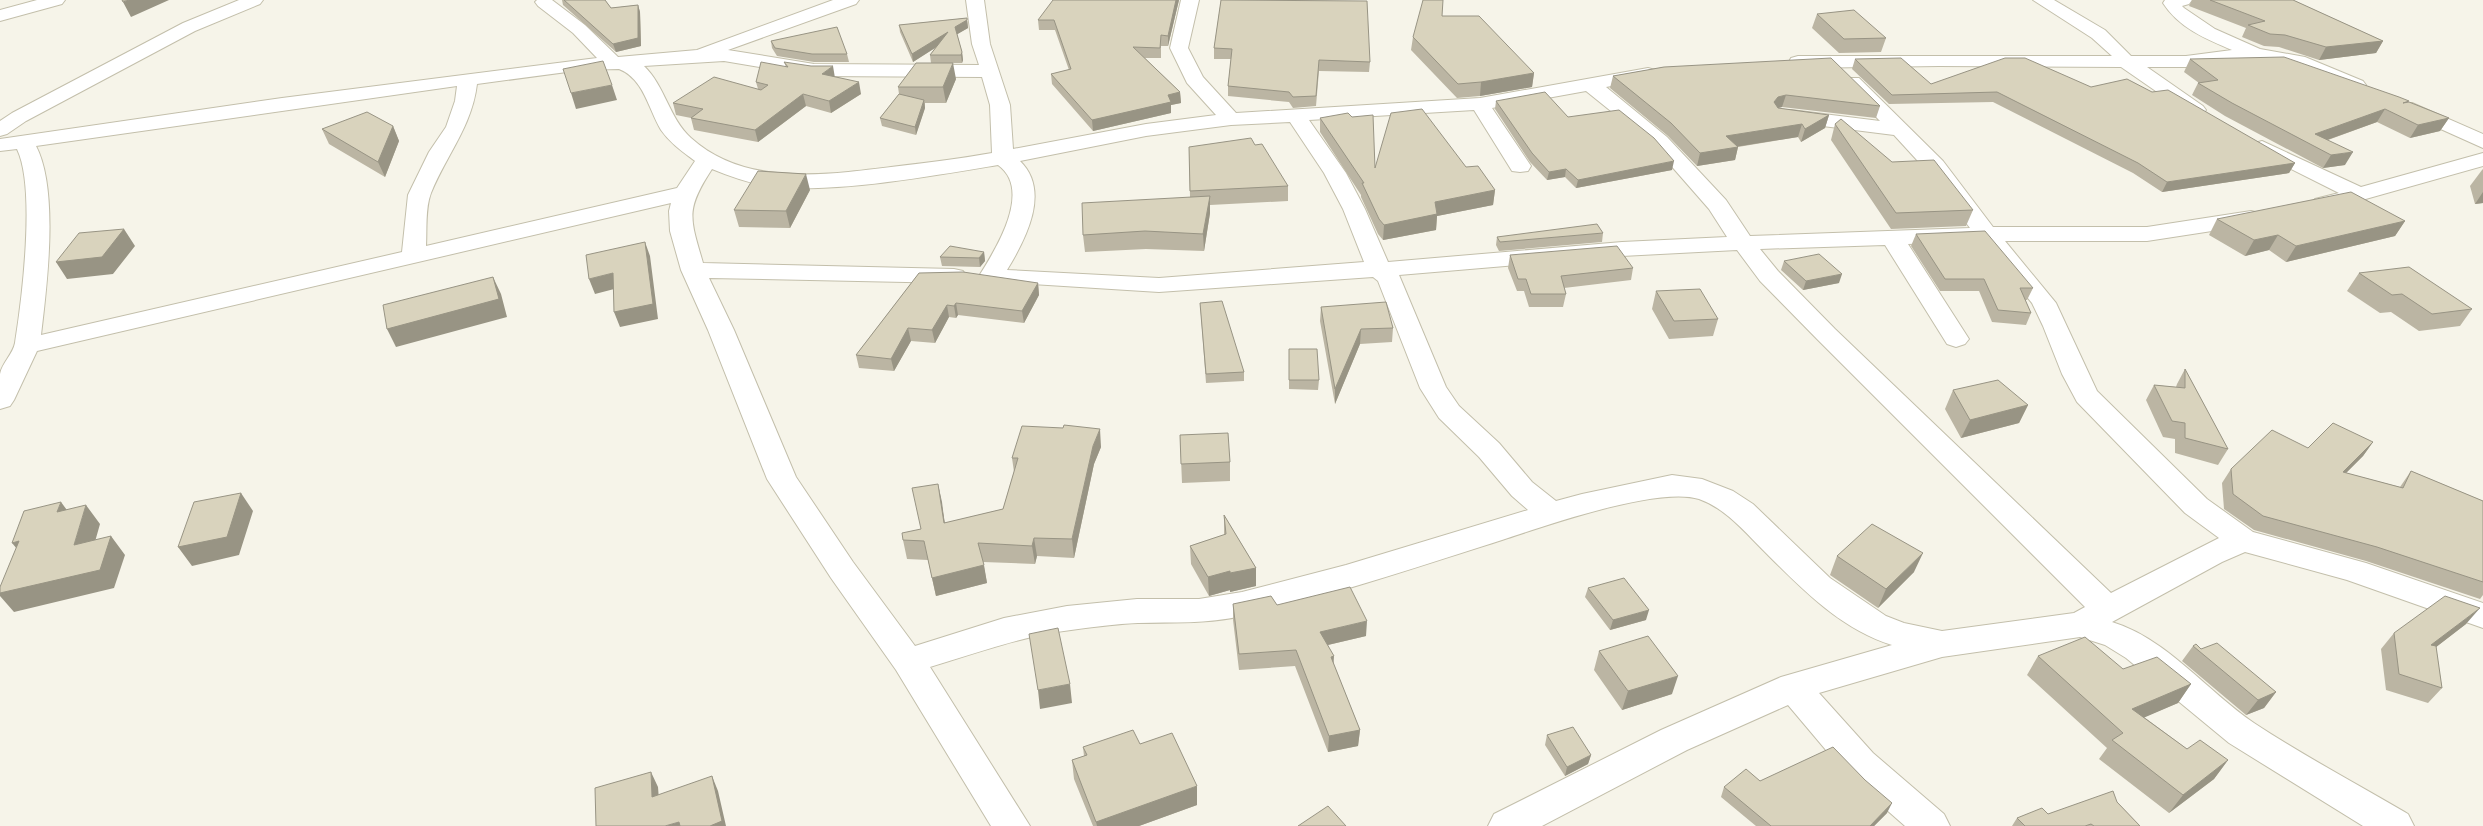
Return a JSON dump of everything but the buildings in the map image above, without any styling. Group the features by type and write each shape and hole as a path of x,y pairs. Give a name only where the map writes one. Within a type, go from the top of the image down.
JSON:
{"street":[{"path":"0,16 56,0"},
{"path":"0,130 19,116 181,31 254,0"},
{"path":"697,55 850,0"},
{"path":"975,0 981,44 992,73 1000,105 1004,158 1019,173 1023,184 1023,202 1010,242 991,276"},
{"path":"1190,0 1179,48 1194,79 1231,119"},
{"path":"2042,0 2106,39 2118,50 2125,62 2211,118"},
{"path":"2183,0 2172,2 2175,11 2191,22 2256,53"},
{"path":"544,2 579,29 617,63 636,68 646,79 671,129 684,143 707,160 749,176 781,182 839,180 1004,158 1146,130 1231,119 1480,104 1663,72"},
{"path":"1776,63 1934,58 2125,62 2200,61 2256,53 2278,55 2306,63 2371,91"},
{"path":"0,145 582,64 617,63 697,55 724,55 814,70 875,72 990,71"},
{"path":"1832,61 1936,168 1987,234 2030,284 2045,305 2063,338 2078,383 2087,396 2196,506 2243,540 2355,571 2483,616"},
{"path":"413,256 419,195 440,152 456,127 465,100 468,80"},
{"path":"1591,85 1660,141 1673,154 1718,205 1743,243 1769,276 2095,618 2116,636 2138,649 2241,733 2395,826"},
{"path":"2396,102 2483,142"},
{"path":"1480,104 1520,166"},
{"path":"1782,115 1901,130"},
{"path":"1296,116 1336,173 1354,209 1379,270 1389,278 1433,388 1450,412 1489,450 1522,489 1552,514"},
{"path":"2242,137 2359,196"},
{"path":"0,400 26,346 34,294 38,200 31,156 24,142"},
{"path":"2304,208 2359,196 2483,159"},
{"path":"707,160 685,193 680,211 682,231 693,270 721,330 782,479 842,570 908,662 1011,826"},
{"path":"26,346 685,193"},
{"path":"693,270 991,276 1160,285 1364,268 1379,270 1622,249 1987,234 2147,234 2192,229 2276,214"},
{"path":"1893,238 1956,339"},
{"path":"908,662 1004,631 1067,618 1137,611 1198,611 1242,604 1346,577 1582,504 1672,485 1702,488 1723,498 1742,511 1798,568 1849,609 1874,625 1899,635 1942,644"},
{"path":"1507,826 1674,740 1793,687 1942,644 2095,618 2211,554 2243,540"},
{"path":"1793,687 1860,764 1930,826"}]}
